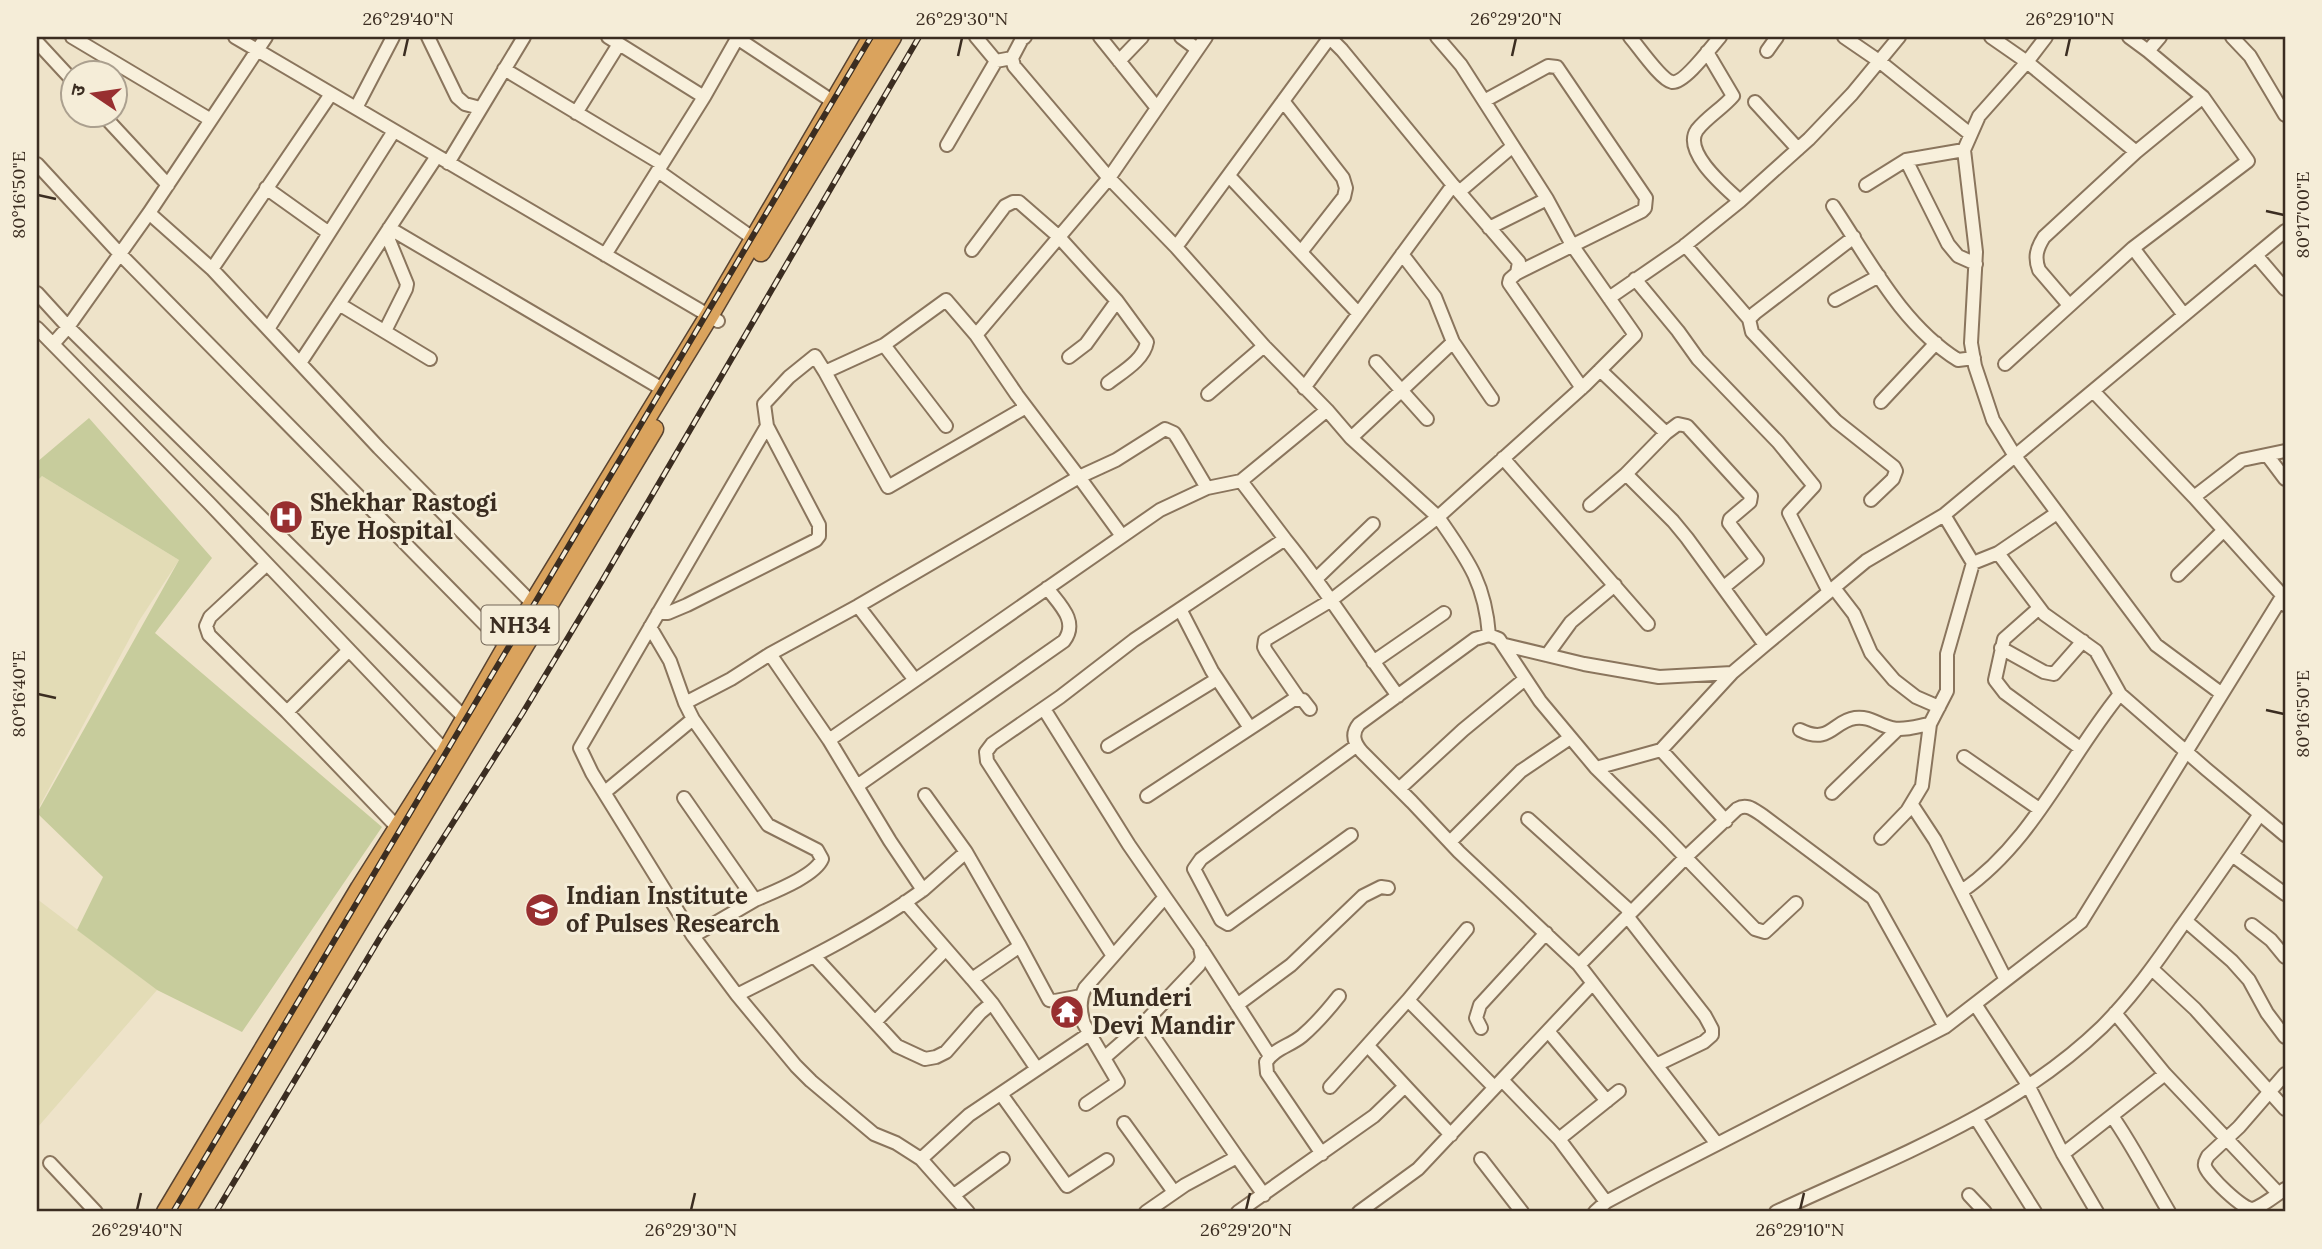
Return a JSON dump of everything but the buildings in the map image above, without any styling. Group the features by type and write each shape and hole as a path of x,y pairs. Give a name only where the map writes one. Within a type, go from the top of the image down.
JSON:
{"highway":[{"name":"NH34","path":"512,651 533,604 664,390 714,319 754,239 872,37"},
{"name":"NH34","path":"166,1212 308,991 714,319 892,37"},
{"name":"NH34","path":"185,1212 398,828 451,757"}],"street":[{"path":"72,37 211,120"},
{"path":"235,37 714,319"},
{"path":"53,344 149,213 266,37"},
{"path":"356,108 393,37"},
{"path":"428,37 457,97 465,104 480,108"},
{"path":"300,363 388,230 480,108 524,37"},
{"path":"976,37 996,61"},
{"path":"1025,37 1012,58 1014,66 1109,178 1351,438 1438,517 1478,580 1487,610 1489,635"},
{"path":"1100,37 1157,108"},
{"path":"1119,61 1142,37"},
{"path":"1181,37 1197,49"},
{"path":"976,335 1109,178 1206,37"},
{"path":"1176,247 1329,37 1518,262 1517,273"},
{"path":"1310,709 1306,702 1299,699 1266,651 1264,643 1330,601 1438,517 1582,387 1635,335 1572,244 1547,199 1461,65 1437,37"},
{"path":"1630,37 1671,82 1684,78 1720,37"},
{"path":"1767,51 1777,37"},
{"path":"1844,37 1879,61 1970,134"},
{"path":"1609,298 1685,245 1798,149 1852,94 1899,37"},
{"path":"1991,37 2027,62 2136,152"},
{"path":"2046,37 1979,116 1964,150 1976,264 1971,343 1974,358 1993,420 2015,456 2057,513 2156,645 2222,694"},
{"path":"2005,364 2133,248 2248,161 2203,97 2129,37"},
{"path":"2148,51 2160,37"},
{"path":"2232,37 2250,56 2285,115"},
{"path":"605,255 704,97 737,38 835,103"},
{"path":"576,113 614,41 704,97"},
{"path":"37,42 60,67"},
{"path":"1707,52 1733,96 1699,128 1694,137 1694,145 1710,172 1740,201"},
{"path":"947,145 996,61 1012,58"},
{"path":"1484,101 1548,66 1558,67 1643,193 1647,204 1642,211 1572,244 1510,279 1511,287 1582,387"},
{"path":"504,69 660,167 754,239"},
{"path":"212,269 331,94"},
{"path":"2069,305 2036,264 2037,248 2044,237 2136,152 2203,97"},
{"path":"1283,101 1343,178 1346,188 1344,197 1301,252"},
{"path":"1755,102 1798,149"},
{"path":"117,130 168,185"},
{"path":"268,329 394,131"},
{"path":"1304,388 1402,254 1456,189 1513,146"},
{"path":"1866,185 1906,160 1964,150"},
{"path":"1906,160 1948,244 1962,259 1976,264"},
{"path":"37,164 120,254 512,651"},
{"path":"1229,176 1358,313"},
{"path":"266,188 329,233"},
{"path":"1489,228 1547,199"},
{"path":"972,250 1005,206 1013,202 1024,205 1058,236 1117,301 1147,342 1146,350 1108,383"},
{"path":"1833,206 1900,307 1936,343 1958,360 1974,358"},
{"path":"149,213 212,269 389,458 533,604"},
{"path":"385,331 407,289 388,230"},
{"path":"388,230 664,390"},
{"path":"1596,768 1661,750 1732,673 1831,590 1866,561 1944,515 2285,231"},
{"path":"1749,319 1854,237"},
{"path":"1685,245 1749,319 1752,332 1836,421 1894,467 1896,471 1893,479 1871,500"},
{"path":"2133,248 2184,315"},
{"path":"1402,254 1435,298 1453,342 1492,399"},
{"path":"2256,255 2285,289"},
{"path":"1835,300 1879,276"},
{"path":"1634,279 1670,320 1698,359 1778,442 1814,486 1790,513 1831,590 1854,614 1871,653 1894,680 1916,697 1939,707"},
{"path":"37,293 68,327 470,724"},
{"path":"825,372 884,345 946,300 976,335 1122,537"},
{"path":"1069,357 1094,334 1117,301"},
{"path":"339,304 430,359"},
{"path":"37,328 451,757"},
{"path":"1351,438 1453,342"},
{"path":"1881,402 1936,343"},
{"path":"884,345 946,426"},
{"path":"1208,394 1264,346"},
{"path":"658,613 668,613 687,606 737,578 816,540 819,536 819,525 767,426 764,404 789,377 815,356 888,487 1026,407"},
{"path":"1376,362 1427,419"},
{"path":"1600,370 1666,433"},
{"path":"1595,1212 1606,1202 1945,1027 2081,922 2283,599 2194,497 2093,391"},
{"path":"829,740 1160,510 1207,488 1241,481 1327,410"},
{"path":"1590,505 1626,474 1666,433 1678,424 1687,426 1751,496 1750,502 1730,519 1729,523 1758,560 1724,587"},
{"path":"767,426 580,748 640,853 693,936 737,995 796,1066 874,1134 896,1143 921,1159 968,1212"},
{"path":"685,703 1079,477 1116,460 1165,429 1174,433 1207,488"},
{"path":"2194,497 2242,460 2285,451"},
{"path":"2267,455 2285,479"},
{"path":"1503,458 1648,624"},
{"path":"1626,474 1673,521 1765,645"},
{"path":"1241,481 1317,578 1330,601 1398,696"},
{"path":"1973,563 1998,553 2057,513"},
{"path":"1881,838 1919,795 1925,776 1930,724 1944,699 1948,682 1947,654 1973,563 1944,515"},
{"path":"1317,578 1373,524"},
{"path":"2179,575 2223,531"},
{"path":"1113,956 986,757 986,752 992,744 1044,709 1134,640 1285,539"},
{"path":"1998,553 2044,614 2096,651 2120,694 2285,835"},
{"path":"267,564 210,617 206,626 209,635 398,828"},
{"path":"1547,655 1562,631 1581,611 1615,585"},
{"path":"857,786 1064,641 1069,633 1070,620 1047,588"},
{"path":"858,606 915,680"},
{"path":"2039,607 2004,639 1995,680 2000,688 2080,748"},
{"path":"1180,609 1217,679 1250,728"},
{"path":"1373,662 1444,613"},
{"path":"650,627 670,661 693,719 768,825 817,850 822,859 811,872 693,936"},
{"path":"1717,1144 1579,965 1450,842 1356,746 1353,735 1356,726 1475,639 1496,636 1505,645 1525,679 1596,768 1758,932 1765,932 1796,903"},
{"path":"2001,648 2044,672 2054,674 2083,641"},
{"path":"1505,645 1659,677 1732,673"},
{"path":"287,712 349,650"},
{"path":"770,654 829,740 923,890"},
{"path":"1108,746 1217,679"},
{"path":"1399,789 1463,730 1525,679"},
{"path":"1962,891 1996,864 2039,809 2120,694"},
{"path":"1147,796 1293,700 1299,699"},
{"path":"1044,709 1129,845 1200,947 1270,1056"},
{"path":"1800,730 1810,734 1829,733 1849,719 1861,718 1898,729 1930,724"},
{"path":"605,792 693,719"},
{"path":"1832,793 1898,729"},
{"path":"1450,842 1521,771 1570,738"},
{"path":"1351,835 1228,923 1221,920 1194,869 1201,859 1356,746"},
{"path":"1661,750 1726,821"},
{"path":"1964,757 2039,809"},
{"path":"925,796 966,852 1049,1000 1081,996"},
{"path":"684,798 755,900"},
{"path":"1912,805 1935,840 2006,980"},
{"path":"1579,965 1686,857 1742,806 1754,810 1873,898 1945,1027"},
{"path":"1776,1212 1976,1118 2028,1085 2081,1046 2115,1013 2152,969 2260,814"},
{"path":"1528,819 1629,914 1712,1029 1712,1035 1704,1042 1656,1065"},
{"path":"737,995 814,956 905,902 923,890 966,852"},
{"path":"2232,855 2285,894"},
{"path":"1237,1005 1292,965 1363,896 1381,887 1388,888"},
{"path":"1086,1104 1118,1082 1081,1016 1081,996 1165,897"},
{"path":"905,902 992,1003 1037,1069"},
{"path":"2186,921 2232,961 2249,980 2267,1013 2285,1037"},
{"path":"2252,925 2285,956"},
{"path":"1329,1087 1368,1046 1467,929"},
{"path":"1481,1028 1476,1018 1480,1005 1546,933"},
{"path":"972,979 1020,946"},
{"path":"1104,1058 1144,1023 1199,965 1202,958 1200,947"},
{"path":"875,1022 946,949"},
{"path":"814,956 897,1046 925,1059 946,1052 992,1003"},
{"path":"2152,969 2189,1003 2285,1109"},
{"path":"1359,1212 1408,1178 1593,983"},
{"path":"1322,1154 1267,1073 1266,1062 1270,1056 1308,1031 1339,996"},
{"path":"1408,1000 1559,1139 1606,1202"},
{"path":"1975,1004 2028,1085 2063,1154 2095,1208 2080,1212"},
{"path":"2115,1013 2165,1074 2226,1139 2282,1191 2253,1209 2245,1208 2211,1176 2205,1162 2207,1156 2226,1139 2285,1074"},
{"path":"1144,1023 1264,1195"},
{"path":"1548,1031 1607,1101"},
{"path":"921,1159 969,1115 1089,1034"},
{"path":"1368,1046 1451,1135"},
{"path":"2063,1154 2165,1074"},
{"path":"1238,1212 1374,1116 1396,1093 1406,1088"},
{"path":"1559,1139 1619,1091"},
{"path":"1001,1094 1067,1186 1107,1160"},
{"path":"2112,1116 2169,1212"},
{"path":"1976,1118 2035,1212"},
{"path":"1124,1123 1174,1192"},
{"path":"1146,1212 1174,1192 1237,1157"},
{"path":"954,1195 1003,1159"},
{"path":"1481,1159 1522,1212"},
{"path":"50,1163 96,1212"},
{"path":"1969,1195 1985,1212"}],"shaded area":[{"path":"42,476 179,560 139,621 37,811 37,481"},
{"path":"37,899 157,990 37,1128"}],"green space":[{"path":"89,418 212,558 155,633 382,827 242,1032 157,990 77,930 103,877 37,813 179,560 42,476 37,481 37,462"}],"railway":[{"path":"173,1212 871,37"},
{"path":"216,1212 381,936 522,714 602,581 919,37"}],"place":[{"name":"Shekhar Rastogi Eye Hospital","path":"286,517"},
{"name":"Indian Institute of Pulses Research","path":"542,910"},
{"name":"Munderi Devi Mandir","path":"1067,1012"}]}
